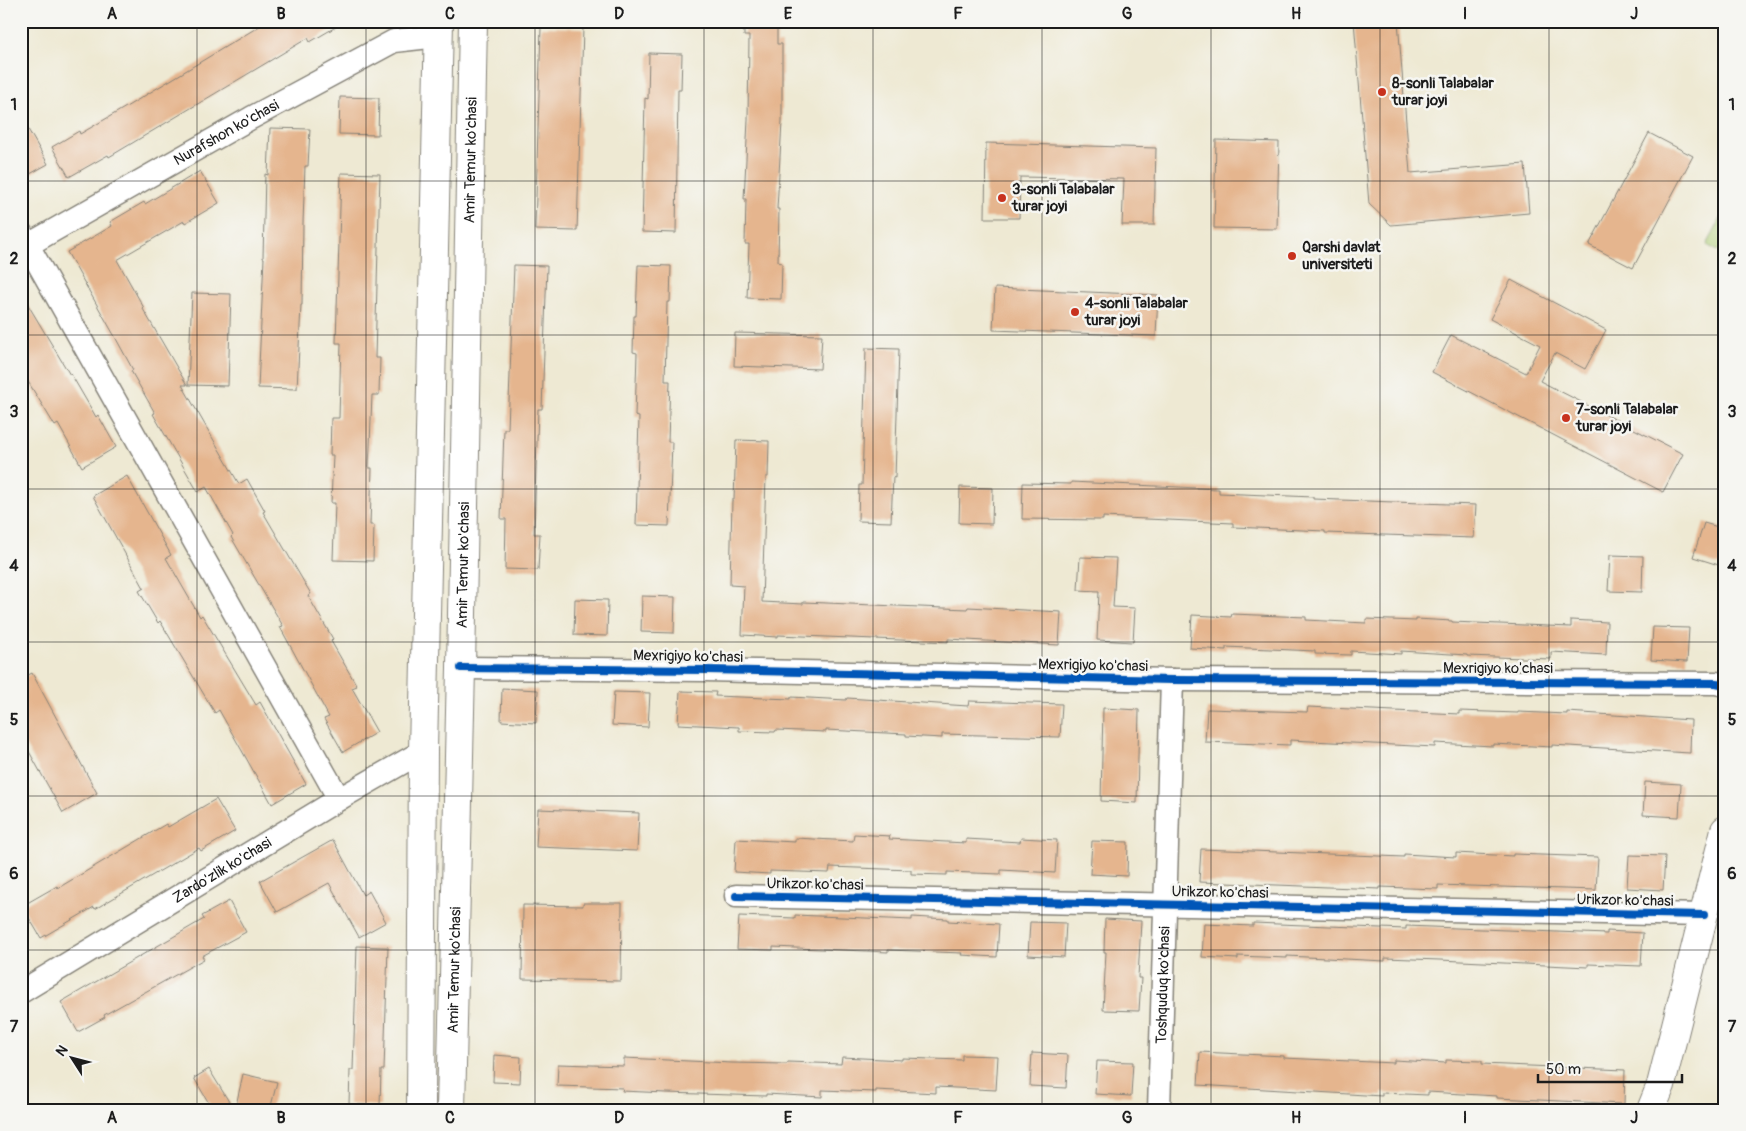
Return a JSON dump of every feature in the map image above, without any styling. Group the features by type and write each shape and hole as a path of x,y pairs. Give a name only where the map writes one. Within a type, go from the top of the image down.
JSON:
{"main road":[{"name":"Amir Temur ko'chasi","path":"451,1110 473,21"},
{"path":"421,1110 423,751 438,28"},
{"path":"1651,1110 1661,1085 1725,830"}],"street":[{"name":"Nurafshon ko'chasi","path":"24,243 394,41 438,28"},
{"path":"24,243 339,799"},
{"name":"Mexrigiyo ko'chasi","path":"461,668 706,670 1172,680 1716,683 1725,685"},
{"name":"Toshquduq ko'chasi","path":"1159,1110 1172,680"},
{"name":"Zardo'zlik ko'chasi","path":"21,992 339,799 423,751"},
{"name":"Urikzor ko'chasi","path":"736,896 1704,915"}],"green space":[{"path":"1725,211 1725,255 1707,245"}],"building":[{"path":"268,21 346,21 310,42 308,38 109,157 108,155 69,177 52,147 79,131 80,134"},
{"path":"744,21 777,21 777,44 782,44 782,122 777,209 779,209 778,262 782,263 781,299 747,298 749,244 745,244 746,199 744,199 748,120 749,36 744,36"},
{"name":"8-sonli Talabalar turar joyi","path":"1354,21 1398,21 1410,173 1525,164 1529,213 1391,225 1369,204"},
{"path":"541,27 583,28 577,231 535,230"},
{"path":"649,53 682,54 681,90 678,90 676,233 642,232 645,98 648,99"},
{"path":"340,97 379,98 378,135 339,134"},
{"path":"21,117 48,164 21,179"},
{"path":"270,128 310,129 308,166 305,166 302,305 297,389 258,388 264,258 265,174 268,175"},
{"path":"1649,133 1693,156 1633,268 1589,245"},
{"path":"1216,140 1279,142 1277,229 1214,228"},
{"name":"3-sonli Talabalar turar joyi","path":"986,143 1156,148 1154,225 1122,225 1124,179 1020,177 1019,218 985,218"},
{"path":"200,171 219,203 117,260 187,385 182,385 239,484 247,479 265,511 263,512 311,594 308,596 357,686 352,688 377,732 343,752 324,719 329,717 280,627 283,626 231,537 233,535 206,487 198,492 153,414 155,413 131,371 133,370 67,252 112,226 110,222 144,202 145,204"},
{"path":"341,173 380,174 375,358 380,358 379,395 372,395 369,468 372,468 370,525 374,525 373,561 333,560 335,503 331,503 333,455 330,455 331,418 339,418 341,343 336,343"},
{"path":"514,265 547,266 542,409 538,409 534,534 540,534 538,570 505,569 506,519 501,519 504,429 508,429"},
{"path":"638,265 671,266 670,302 667,302 665,381 670,381 668,442 672,442 669,526 636,525 639,417 635,416 637,353 633,352"},
{"name":"7-sonli Talabalar turar joyi","path":"1511,280 1606,330 1585,369 1555,353 1540,381 1683,454 1663,492 1432,372 1451,335 1526,373 1540,345 1490,319"},
{"name":"4-sonli Talabalar turar joyi","path":"995,288 1158,295 1156,336 993,330"},
{"path":"21,293 116,447 82,467 58,424 55,426 21,370"},
{"path":"192,293 231,294 228,386 188,385"},
{"path":"735,333 822,335 820,369 734,366"},
{"path":"866,348 899,349 895,478 893,477 891,522 858,521 859,485 862,485"},
{"path":"736,440 769,441 762,602 967,609 968,607 1061,612 1059,645 948,639 948,642 742,635 744,586 730,585 732,500 734,500"},
{"path":"127,476 171,555 166,558 200,617 202,615 256,705 260,702 306,784 272,804 219,710 215,713 160,621 158,623 139,591 144,588 93,496"},
{"path":"1071,482 1219,489 1219,493 1313,497 1313,499 1476,505 1474,538 1325,533 1325,531 1233,527 1233,523 1103,517 1103,520 1022,519 1023,483 1071,484"},
{"path":"960,487 993,488 992,524 959,523"},
{"path":"1704,523 1725,529 1725,567 1693,557"},
{"path":"1610,555 1643,556 1642,592 1608,591"},
{"path":"1080,557 1116,558 1113,607 1135,608 1133,642 1097,640 1099,591 1078,590"},
{"path":"642,596 675,597 674,633 641,632"},
{"path":"575,599 608,600 607,636 574,635"},
{"path":"1232,614 1306,617 1306,620 1366,623 1366,619 1416,621 1416,619 1571,627 1571,620 1607,622 1606,655 1551,652 1551,659 1401,651 1401,654 1351,651 1351,655 1315,654 1315,651 1226,647 1226,650 1190,648 1192,615 1231,617"},
{"path":"1653,627 1689,628 1687,662 1651,660"},
{"path":"32,673 97,793 63,813 21,737 21,679"},
{"path":"502,688 538,690 536,723 501,721"},
{"path":"680,691 716,692 715,696 846,700 847,698 968,706 969,701 1062,704 1060,737 942,734 942,738 906,736 906,734 826,730 826,732 739,731 739,727 678,724"},
{"path":"614,692 650,693 648,727 612,725"},
{"path":"1308,707 1459,714 1459,711 1567,714 1567,712 1691,720 1690,753 1552,745 1552,747 1493,744 1493,746 1435,743 1435,747 1290,740 1290,745 1205,742 1207,709 1307,712"},
{"path":"1103,708 1139,710 1137,803 1101,801"},
{"path":"1645,782 1681,784 1679,817 1643,815"},
{"path":"216,799 235,831 201,851 199,848 95,909 94,907 41,938 22,906 57,886 58,888 166,824 168,827"},
{"path":"538,809 639,813 637,851 536,847"},
{"path":"854,834 890,836 889,839 966,843 966,839 1020,842 1021,838 1057,840 1055,873 1001,870 1001,874 947,872 947,875 911,874 911,870 830,867 829,873 770,871 770,874 734,872 736,839 795,842 795,838 853,841"},
{"path":"333,840 363,895 369,891 386,922 359,937 329,883 277,912 260,881"},
{"path":"1092,841 1128,842 1127,876 1090,874"},
{"path":"1201,849 1404,857 1404,854 1456,857 1456,853 1598,857 1596,890 1438,885 1438,889 1380,887 1380,889 1199,882"},
{"path":"1629,855 1665,856 1663,890 1627,888"},
{"path":"229,901 246,932 202,956 204,959 104,1015 105,1017 78,1032 61,1002 204,919 202,916"},
{"path":"583,903 622,903 621,981 522,979 523,905 583,906"},
{"path":"795,915 912,920 912,917 999,924 997,957 961,955 962,953 888,950 888,952 773,947 773,950 737,949 739,916 795,918"},
{"path":"1105,919 1141,921 1138,978 1141,978 1139,1011 1103,1010 1106,952 1104,952"},
{"path":"1030,922 1066,923 1064,957 1028,955"},
{"path":"1253,923 1406,929 1406,926 1607,934 1607,931 1643,933 1641,966 1588,964 1588,967 1385,958 1385,961 1287,956 1287,958 1238,956 1238,959 1202,957 1204,924 1253,926"},
{"path":"357,946 388,947 384,1070 381,1070 380,1106 349,1104 350,1070 353,1070"},
{"path":"1200,1052 1394,1063 1394,1060 1446,1063 1446,1060 1482,1061 1482,1064 1625,1070 1624,1104 1497,1098 1497,1096 1428,1092 1428,1095 1382,1093 1382,1096 1198,1085"},
{"path":"1032,1053 1068,1055 1066,1088 1030,1086"},
{"path":"494,1055 521,1057 520,1083 493,1082"},
{"path":"962,1055 998,1056 996,1090 936,1087 936,1093 822,1090 822,1097 766,1094 766,1096 666,1093 622,1091 623,1088 557,1086 558,1064 624,1066 624,1058 732,1063 787,1064 788,1062 841,1064 842,1057 962,1060"},
{"path":"1097,1061 1133,1062 1131,1096 1095,1094"},
{"path":"209,1069 234,1110 213,1110 194,1078"},
{"path":"243,1074 277,1082 270,1110 235,1110"}],"cycle path":[{"path":"461,668 706,670 1172,680 1716,683 1725,685"},
{"path":"736,896 1704,915"}],"place":[{"name":"8-sonli Talabalar turar joyi","path":"1382,92"},
{"name":"3-sonli Talabalar turar joyi","path":"1002,198"},
{"name":"Qarshi davlat universiteti","path":"1292,256"},
{"name":"4-sonli Talabalar turar joyi","path":"1075,312"},
{"name":"7-sonli Talabalar turar joyi","path":"1566,418"}]}
